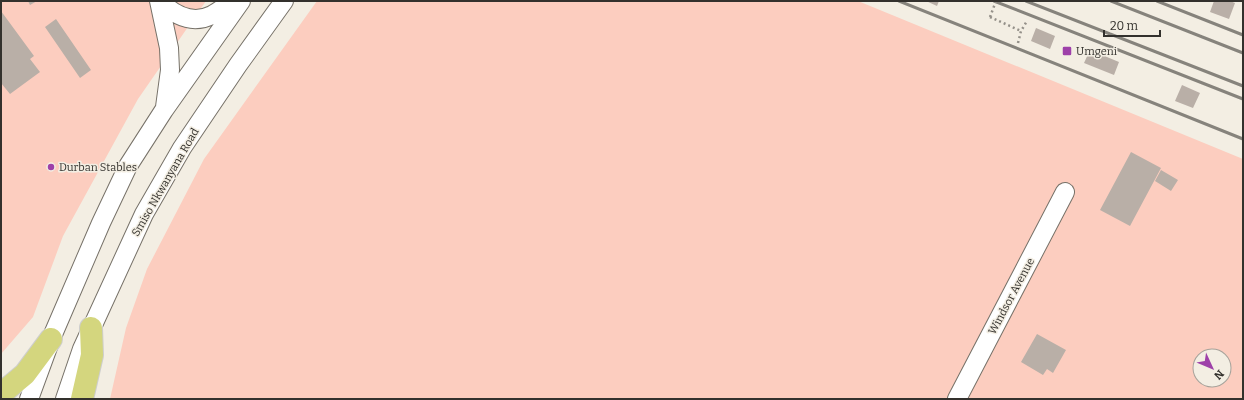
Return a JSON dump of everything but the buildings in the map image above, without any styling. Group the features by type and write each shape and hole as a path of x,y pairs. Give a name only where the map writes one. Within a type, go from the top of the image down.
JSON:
{"main road":[{"path":"82,399 92,355 92,328"},
{"path":"1,394 25,374 51,339"}],"street":[{"path":"160,1 178,16 190,18 211,16 233,1"},
{"path":"160,1 169,48 170,70 164,110"},
{"path":"29,399 51,339 101,223 128,166 164,110 241,1"},
{"name":"Smiso Nkwanyana Road","path":"65,399 82,349 144,214 182,148 238,65 284,1"},
{"name":"Windsor Avenue","path":"957,399 1065,192"}],"path":[{"path":"996,1 990,16 1021,31"},
{"path":"1018,43 1021,31 1027,21"}],"shaded area":[{"name":"Durban Stables","path":"1,1 206,1 138,99 63,236 33,317 1,354"},
{"path":"317,1 858,1 1243,159 1243,399 110,399 126,328 147,269 204,159"}],"railway":[{"path":"899,1 1243,139"},
{"path":"994,1 1243,99"},
{"path":"1026,1 1243,86"},
{"path":"1111,1 1243,53"},
{"path":"1157,1 1243,35"}],"place":[{"name":"Umgeni","path":"1067,51"},
{"name":"Durban Stables","path":"51,167"}]}
